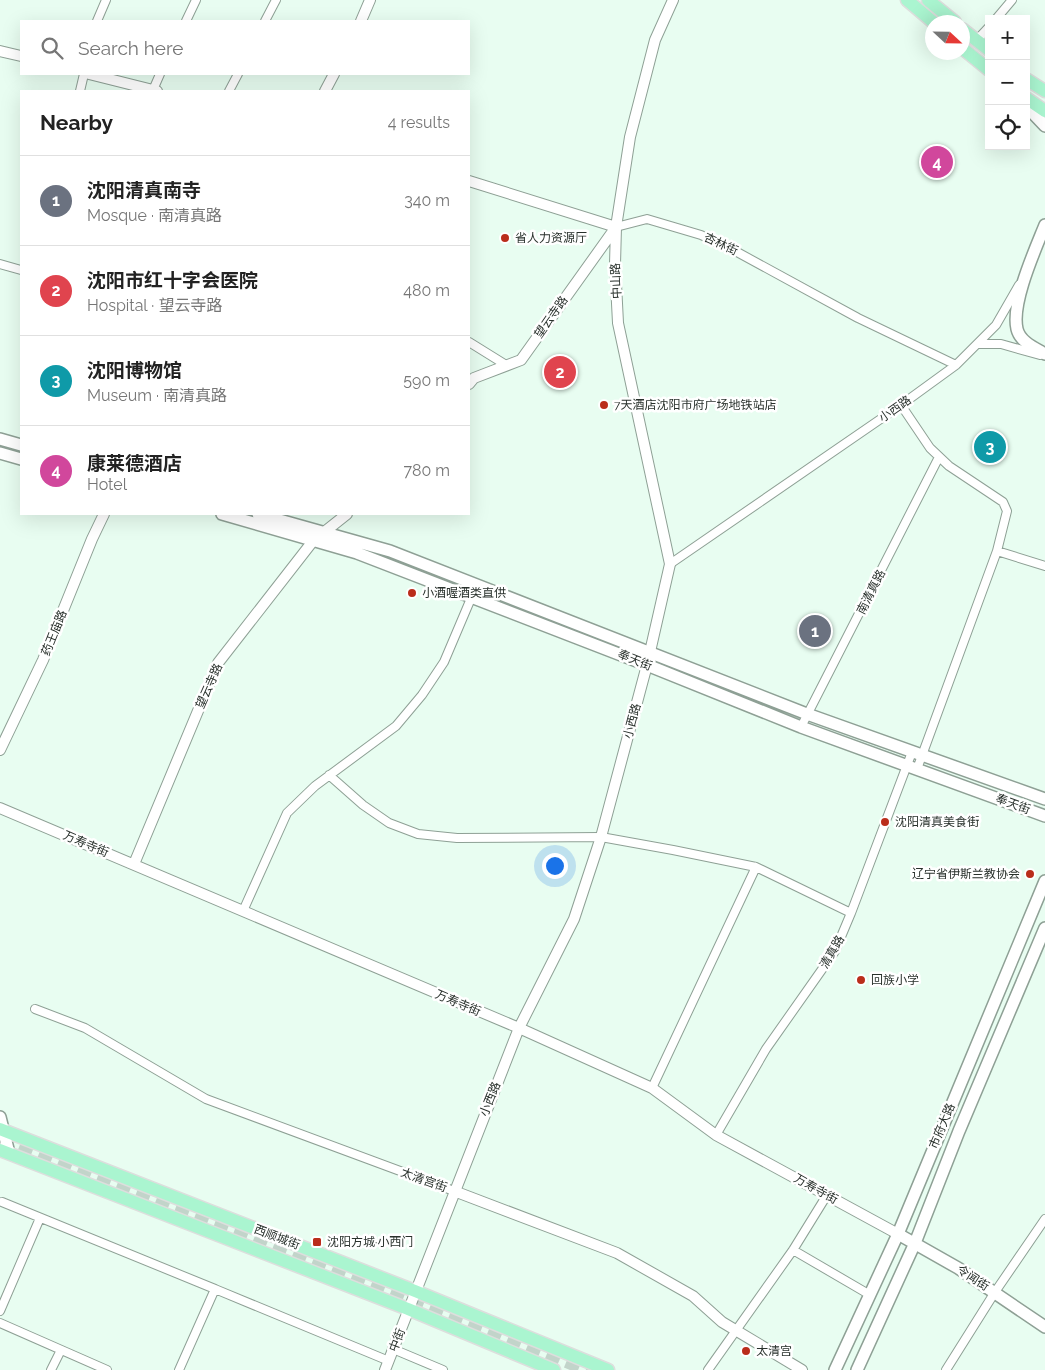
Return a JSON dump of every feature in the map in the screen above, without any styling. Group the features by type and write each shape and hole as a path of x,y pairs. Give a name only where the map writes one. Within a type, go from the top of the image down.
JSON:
{"main road":[{"path":"907,0 925,15"},
{"path":"928,0 946,15"},
{"path":"970,36 985,47"},
{"path":"970,55 985,67"},
{"path":"1030,82 1045,91"},
{"path":"1030,101 1045,111"},
{"path":"1030,110 1045,126"},
{"path":"1045,225 1027,270 1016,314 1017,330 1026,342 1045,355"},
{"path":"0,439 20,445"},
{"path":"0,453 20,459"},
{"name":"奉天街","path":"226,515 357,552 801,727 1045,816"},
{"name":"奉天街","path":"262,515 390,551 807,714 1045,799"},
{"name":"市府大路","path":"835,1370 898,1234 1045,881"},
{"name":"市府大路","path":"857,1370 915,1243 958,1130 1045,928"},
{"path":"0,1117 5,1151"},
{"name":"西顺城街","path":"1,1130 415,1291 608,1370"},
{"name":"西顺城街","path":"5,1151 408,1309 554,1370"},
{"name":"令闻街","path":"898,1234 995,1292 1045,1327"}],"street":[{"path":"97,20 106,0"},
{"path":"186,20 196,0"},
{"path":"266,20 276,0"},
{"path":"361,20 370,0"},
{"name":"中山路","path":"670,564 618,323 615,264 616,226 630,137 655,40 673,0"},
{"path":"999,15 1012,0"},
{"path":"976,41 985,31"},
{"path":"0,51 20,56"},
{"path":"80,90 84,75"},
{"path":"93,75 151,90"},
{"path":"155,90 160,75"},
{"path":"230,90 237,75"},
{"path":"326,90 333,75"},
{"name":"杏林街","path":"470,181 616,226 647,219 701,235 737,252 858,318 956,365"},
{"name":"望云寺路","path":"470,383 474,378 521,360 616,226"},
{"path":"0,264 20,270"},
{"name":"小西路","path":"408,1309 519,1028 574,919 601,837 647,665 670,564 900,406 956,365 996,325 1027,270"},
{"path":"470,343 506,366"},
{"path":"979,344 1001,344 1045,355"},
{"path":"900,406 930,448 939,457 1003,502 1007,511 997,551 912,768"},
{"name":"南清真路","path":"801,727 939,457"},
{"name":"药王庙路","path":"0,750 43,660 104,515"},
{"name":"望云寺路","path":"134,864 218,663 313,540 346,515"},
{"path":"997,551 1045,566"},
{"path":"243,911 286,813 329,775 396,726 422,695 444,662 472,596"},
{"name":"清真路","path":"716,1135 766,1049 835,951 917,753"},
{"path":"329,775 370,810 389,823 418,834 457,838 601,837 756,867 851,913"},
{"name":"万寿寺街","path":"0,808 519,1028 652,1088 716,1135 898,1234"},
{"path":"652,1088 756,867"},
{"name":"太清宫街","path":"35,1009 85,1028 206,1099 617,1253 693,1296 722,1322 802,1370"},
{"path":"708,1370 793,1250 827,1195"},
{"path":"1,1201 215,1289 387,1366"},
{"path":"0,1311 40,1218"},
{"path":"946,1370 995,1292 1045,1219"},
{"path":"793,1250 865,1292"},
{"path":"179,1370 215,1289"},
{"name":"中街","path":"387,1366 408,1309"},
{"path":"0,1323 107,1370"},
{"path":"393,1349 443,1370"},
{"path":"51,1370 61,1350"}],"tunnel":[{"path":"0,1138 490,1329 588,1370"}],"place":[{"name":"康莱德酒店","path":"937,162"},
{"name":"省人力资源厅","path":"505,238"},
{"name":"沈阳市红十字会医院","path":"560,372"},
{"name":"7天酒店沈阳市府广场地铁站店","path":"604,405"},
{"name":"沈阳博物馆","path":"990,447"},
{"name":"小酒喔酒类直供","path":"412,593"},
{"name":"沈阳清真南寺","path":"815,631"},
{"name":"沈阳清真美食街","path":"885,822"},
{"name":"辽宁省伊斯兰教协会","path":"1030,874"},
{"name":"回族小学","path":"861,980"},
{"name":"沈阳方城·小西门","path":"317,1242"},
{"name":"太清宫","path":"746,1351"}]}
